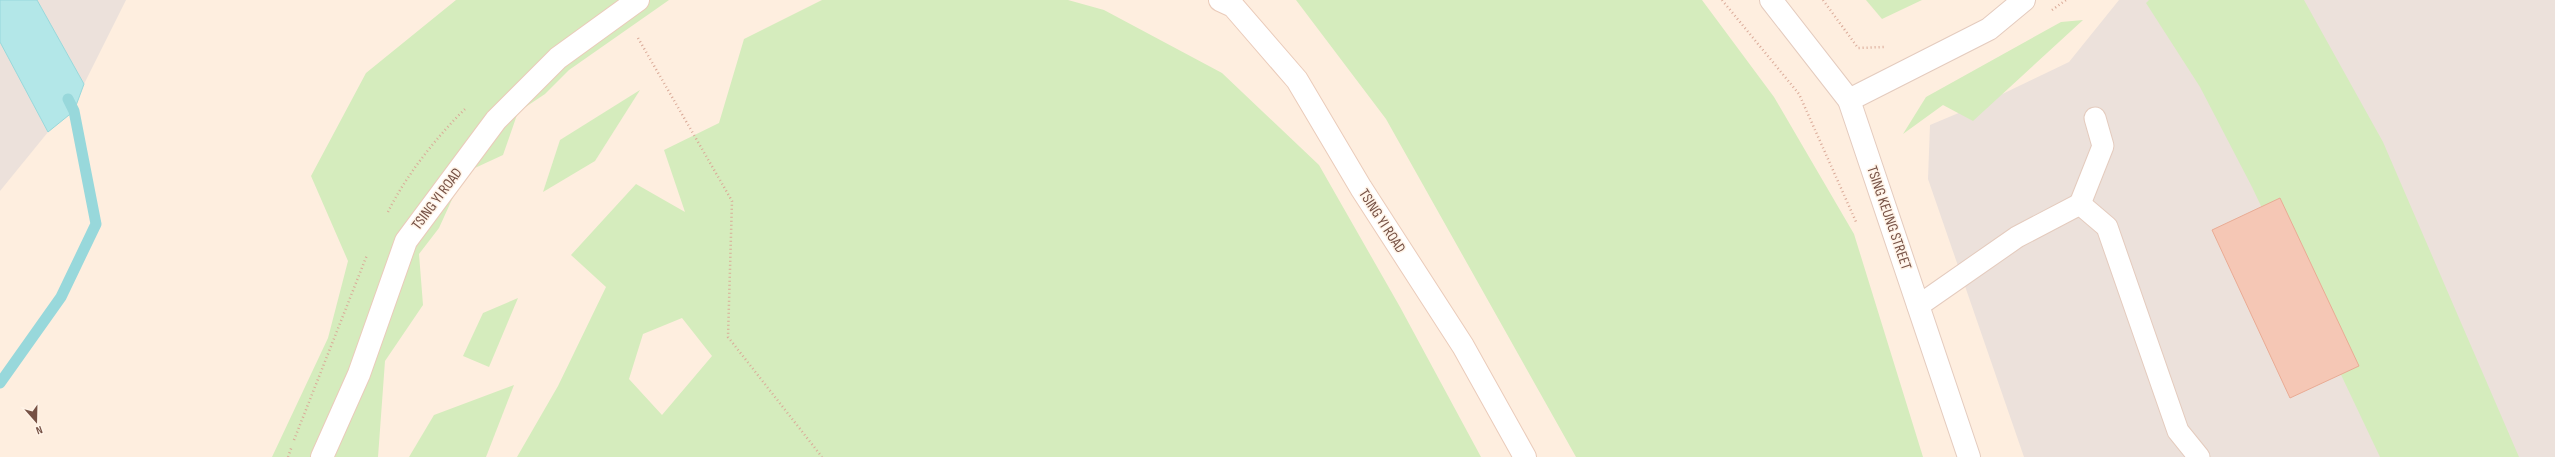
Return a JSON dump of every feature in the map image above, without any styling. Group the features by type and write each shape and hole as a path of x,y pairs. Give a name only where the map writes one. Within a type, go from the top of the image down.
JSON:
{"main road":[{"name":"TSING YI ROAD","path":"1220,0 1232,6 1297,80 1361,188 1463,346 1525,457"},
{"name":"TSING KEUNG STREET","path":"1771,0 1849,100 1969,457"},
{"path":"1849,100 1989,30 2024,0"},
{"name":"TSING YI ROAD","path":"322,457 359,374 406,241 496,120 558,58 630,6"}],"lane":[{"path":"1918,306 2017,237 2080,204 2103,146 2095,118"},
{"path":"2080,204 2107,227 2178,431 2199,457"}],"path":[{"path":"1722,0 1799,94 1860,230"},
{"path":"1823,0 1858,48 1883,47 1890,44"},
{"path":"2047,14 2066,0"},
{"path":"630,6 732,201 728,337 822,457"}],"shaded area":[{"path":"37,0 126,0 84,84"},
{"path":"2119,0 2555,0 2555,457 2024,457 1928,179 1930,125 1992,99 2069,62"},
{"path":"0,42 48,132 0,191"}],"green space":[{"path":"456,0 669,0 569,70 545,94 518,112 503,155 464,173 439,228 419,254 423,305 385,361 378,457 272,457 328,338 348,261 311,176 366,73"},
{"path":"822,0 1068,0 1104,10 1222,73 1319,165 1400,307 1481,457 517,457 558,386 606,287 571,255 636,184 685,212 664,150 719,123 744,39","holes":["682,318 712,356 662,415 629,379 643,334"]},
{"path":"1296,0 1702,0 1774,97 1854,234 1923,457 1576,457 1386,119"},
{"path":"1866,0 1922,0 1882,19"},
{"path":"2149,0 2304,0 2383,142 2519,457 2380,457 2252,187 2200,87 2146,3"},
{"path":"2083,20 1973,121 1943,105 1903,134 1926,97 2061,22"},
{"path":"640,90 595,161 543,192 560,140"},
{"path":"518,298 489,367 463,356 483,313"},
{"path":"514,385 486,457 409,457 434,415"}],"water":[{"path":"0,0 37,0 84,84 74,111 48,132 0,42"}],"building":[{"path":"2280,198 2359,366 2290,398 2212,230"}],"waterway":[{"path":"0,383 61,297 96,224 74,111 68,99"}]}
